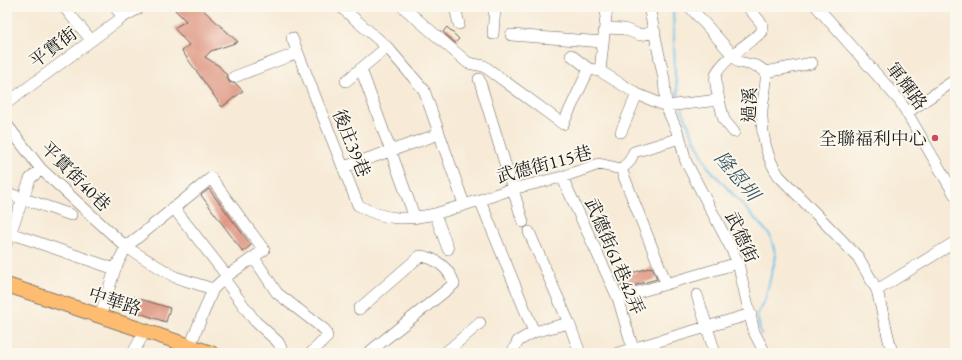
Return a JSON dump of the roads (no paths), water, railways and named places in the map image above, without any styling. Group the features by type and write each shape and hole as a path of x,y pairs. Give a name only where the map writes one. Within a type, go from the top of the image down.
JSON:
{"main road":[{"name":"中華路","path":"7,285 211,353"}],"street":[{"path":"64,7 91,40"},
{"path":"115,7 123,17"},
{"name":"平實街","path":"7,103 123,17 141,7"},
{"path":"341,7 387,47 424,90 464,204"},
{"path":"403,7 468,63 484,66 563,124 589,69"},
{"path":"454,7 459,24"},
{"path":"493,34 495,7"},
{"path":"600,71 606,28 607,7"},
{"name":"武德街","path":"649,7 664,79 666,106 680,138 686,162 738,263 754,332 765,353"},
{"name":"過溪","path":"690,7 739,62 757,66 766,72 767,84 762,110 767,155 778,176 858,257 877,290"},
{"path":"734,132 724,120 719,100 716,75 733,55 762,32 762,24 748,7"},
{"name":"軍輝路","path":"817,7 883,81 908,112 955,195"},
{"path":"606,28 624,29 640,35 655,32"},
{"path":"511,35 603,42"},
{"name":"後庄39巷","path":"292,38 358,205 372,214 394,218 415,218 435,214 480,200"},
{"path":"346,81 387,47"},
{"path":"234,77 297,53"},
{"path":"571,55 589,69 600,71 637,94 666,106 719,100"},
{"path":"766,72 812,63"},
{"name":"後庄39巷","path":"361,69 415,218"},
{"path":"479,79 523,222"},
{"path":"908,112 955,80"},
{"path":"621,132 637,94"},
{"name":"平實街40巷","path":"7,125 41,169 126,247 175,277 212,289"},
{"path":"344,167 391,152 439,134"},
{"path":"666,283 621,169 629,162 634,152 680,138"},
{"name":"武德街115巷","path":"480,200 512,189 562,177 599,164 621,169"},
{"path":"41,169 30,179 8,236 115,269"},
{"name":"武德街61巷42弄","path":"562,177 618,298 633,348"},
{"path":"100,317 115,269 126,247 173,207 211,178 264,250 212,289 190,346"},
{"path":"7,193 71,215"},
{"path":"480,200 534,332"},
{"path":"173,207 255,321 278,342 281,348 280,353"},
{"path":"435,214 448,249"},
{"path":"529,232 569,323 580,353"},
{"path":"892,353 877,290 955,242"},
{"path":"359,309 420,256 429,257 438,262 452,276 454,284 368,353"},
{"path":"254,258 278,293 325,330 327,337 311,353"},
{"path":"618,298 738,263"},
{"path":"697,295 715,353"},
{"path":"618,353 751,314"},
{"path":"512,353 518,342 534,332 569,323"},
{"path":"445,353 480,324"},
{"path":"133,353 145,331"}],"waterway":[{"name":"隆恩圳","path":"673,7 675,74 679,101"},
{"name":"隆恩圳","path":"682,109 708,167 770,235 776,256 765,299 757,315 761,334"}],"place":[{"name":"全聯福利中心","path":"935,138"}]}
